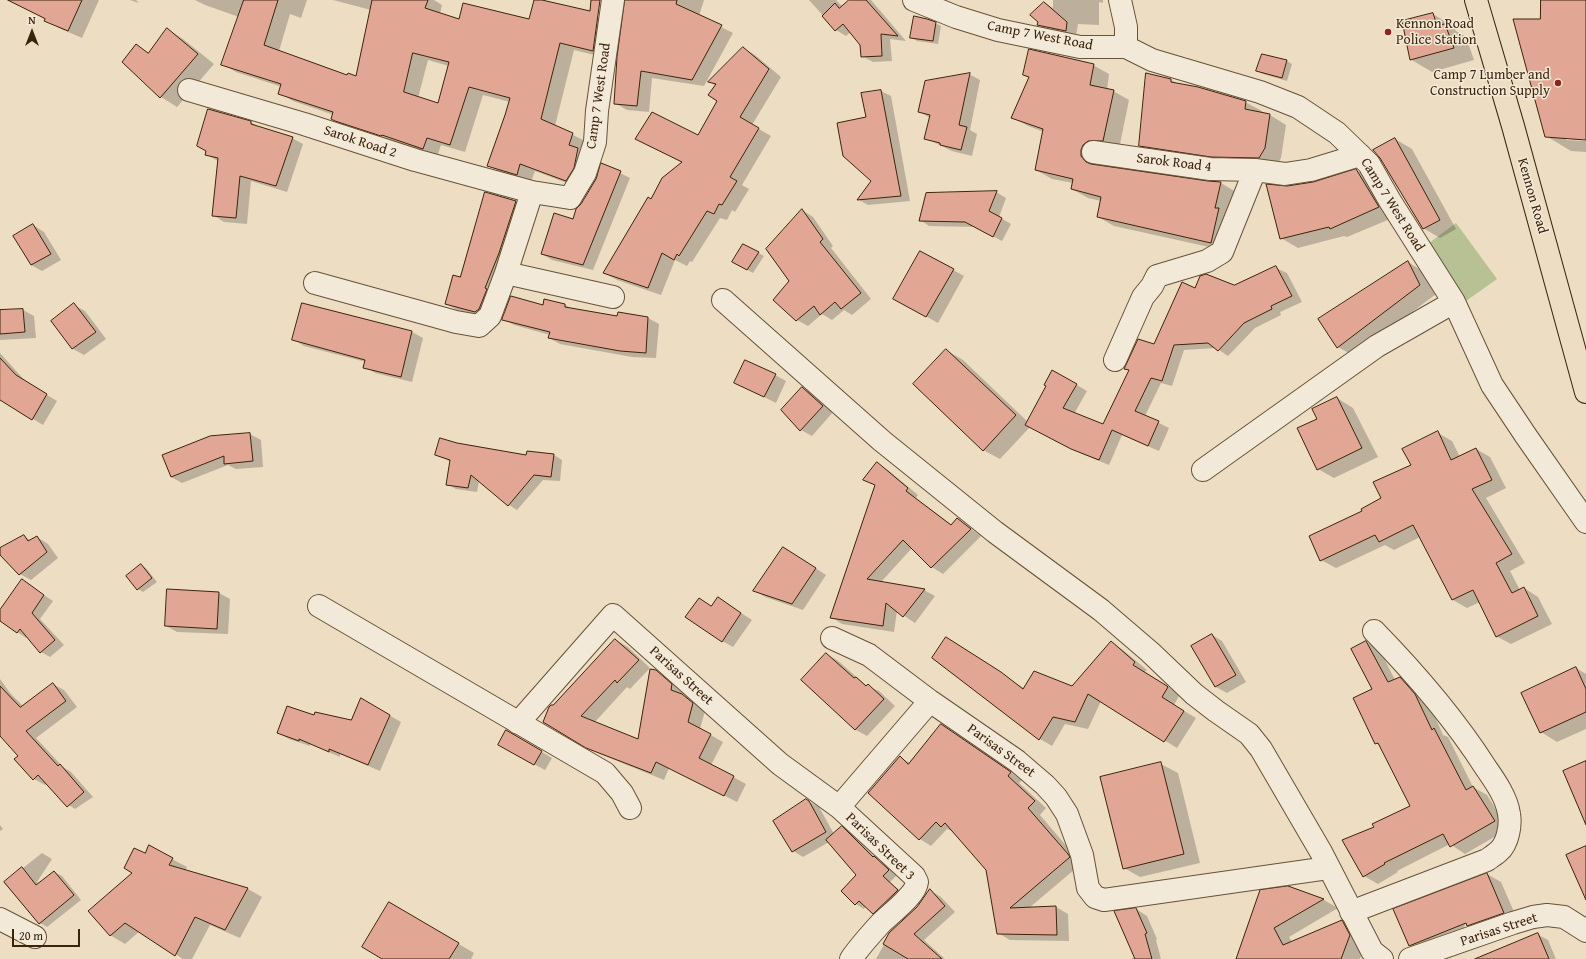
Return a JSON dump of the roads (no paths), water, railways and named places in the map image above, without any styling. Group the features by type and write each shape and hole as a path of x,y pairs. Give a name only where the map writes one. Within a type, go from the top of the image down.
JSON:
{"highway":[{"name":"Kennon Road","path":"1474,1 1513,126 1586,392"}],"street":[{"name":"Camp 7 West Road","path":"532,192 570,198 585,173 595,142 597,111 613,0"},
{"name":"Camp 7 West Road","path":"914,0 956,17 998,30 1080,47 1126,48 1152,60 1260,92 1298,107 1337,133 1369,164 1390,201 1454,302 1492,385 1586,522"},
{"path":"1120,0 1126,27 1126,48"},
{"name":"Sarok Road 2","path":"189,90 304,124 415,160 532,192"},
{"name":"Sarok Road 4","path":"1093,152 1210,168 1255,170 1285,174 1311,170 1360,155"},
{"path":"1115,360 1140,304 1157,276 1207,261 1222,252 1255,170"},
{"path":"315,283 456,322 479,326 490,316 506,273 532,192"},
{"path":"506,273 613,297"},
{"path":"723,300 882,441 995,532 1100,610 1150,652 1194,694 1249,734 1261,749 1321,852 1372,951 1382,959"},
{"path":"1203,470 1377,346 1454,302"},
{"path":"319,606 605,773 622,793 630,808"},
{"name":"Parisas Street","path":"518,723 613,614 780,764 839,806"},
{"path":"1351,912 1487,860 1500,850 1506,840 1509,826 1509,813 1505,801 1480,759 1455,723 1404,662 1374,631"},
{"name":"Parisas Street","path":"832,638 869,655 930,701 1017,761 1045,784 1067,814 1082,855 1088,888 1095,897 1104,900 1328,868"},
{"path":"839,806 930,701"},
{"name":"Parisas Street 3","path":"839,806 914,876 917,882 914,890 881,923 860,946 851,959"},
{"name":"Parisas Street","path":"1410,959 1533,917 1547,914 1564,917 1586,930"},
{"path":"0,919 35,937"}],"place":[{"name":"Kennon Road Police Station","path":"1388,32"},
{"name":"Camp 7 Lumber and Construction Supply","path":"1558,83"}]}
